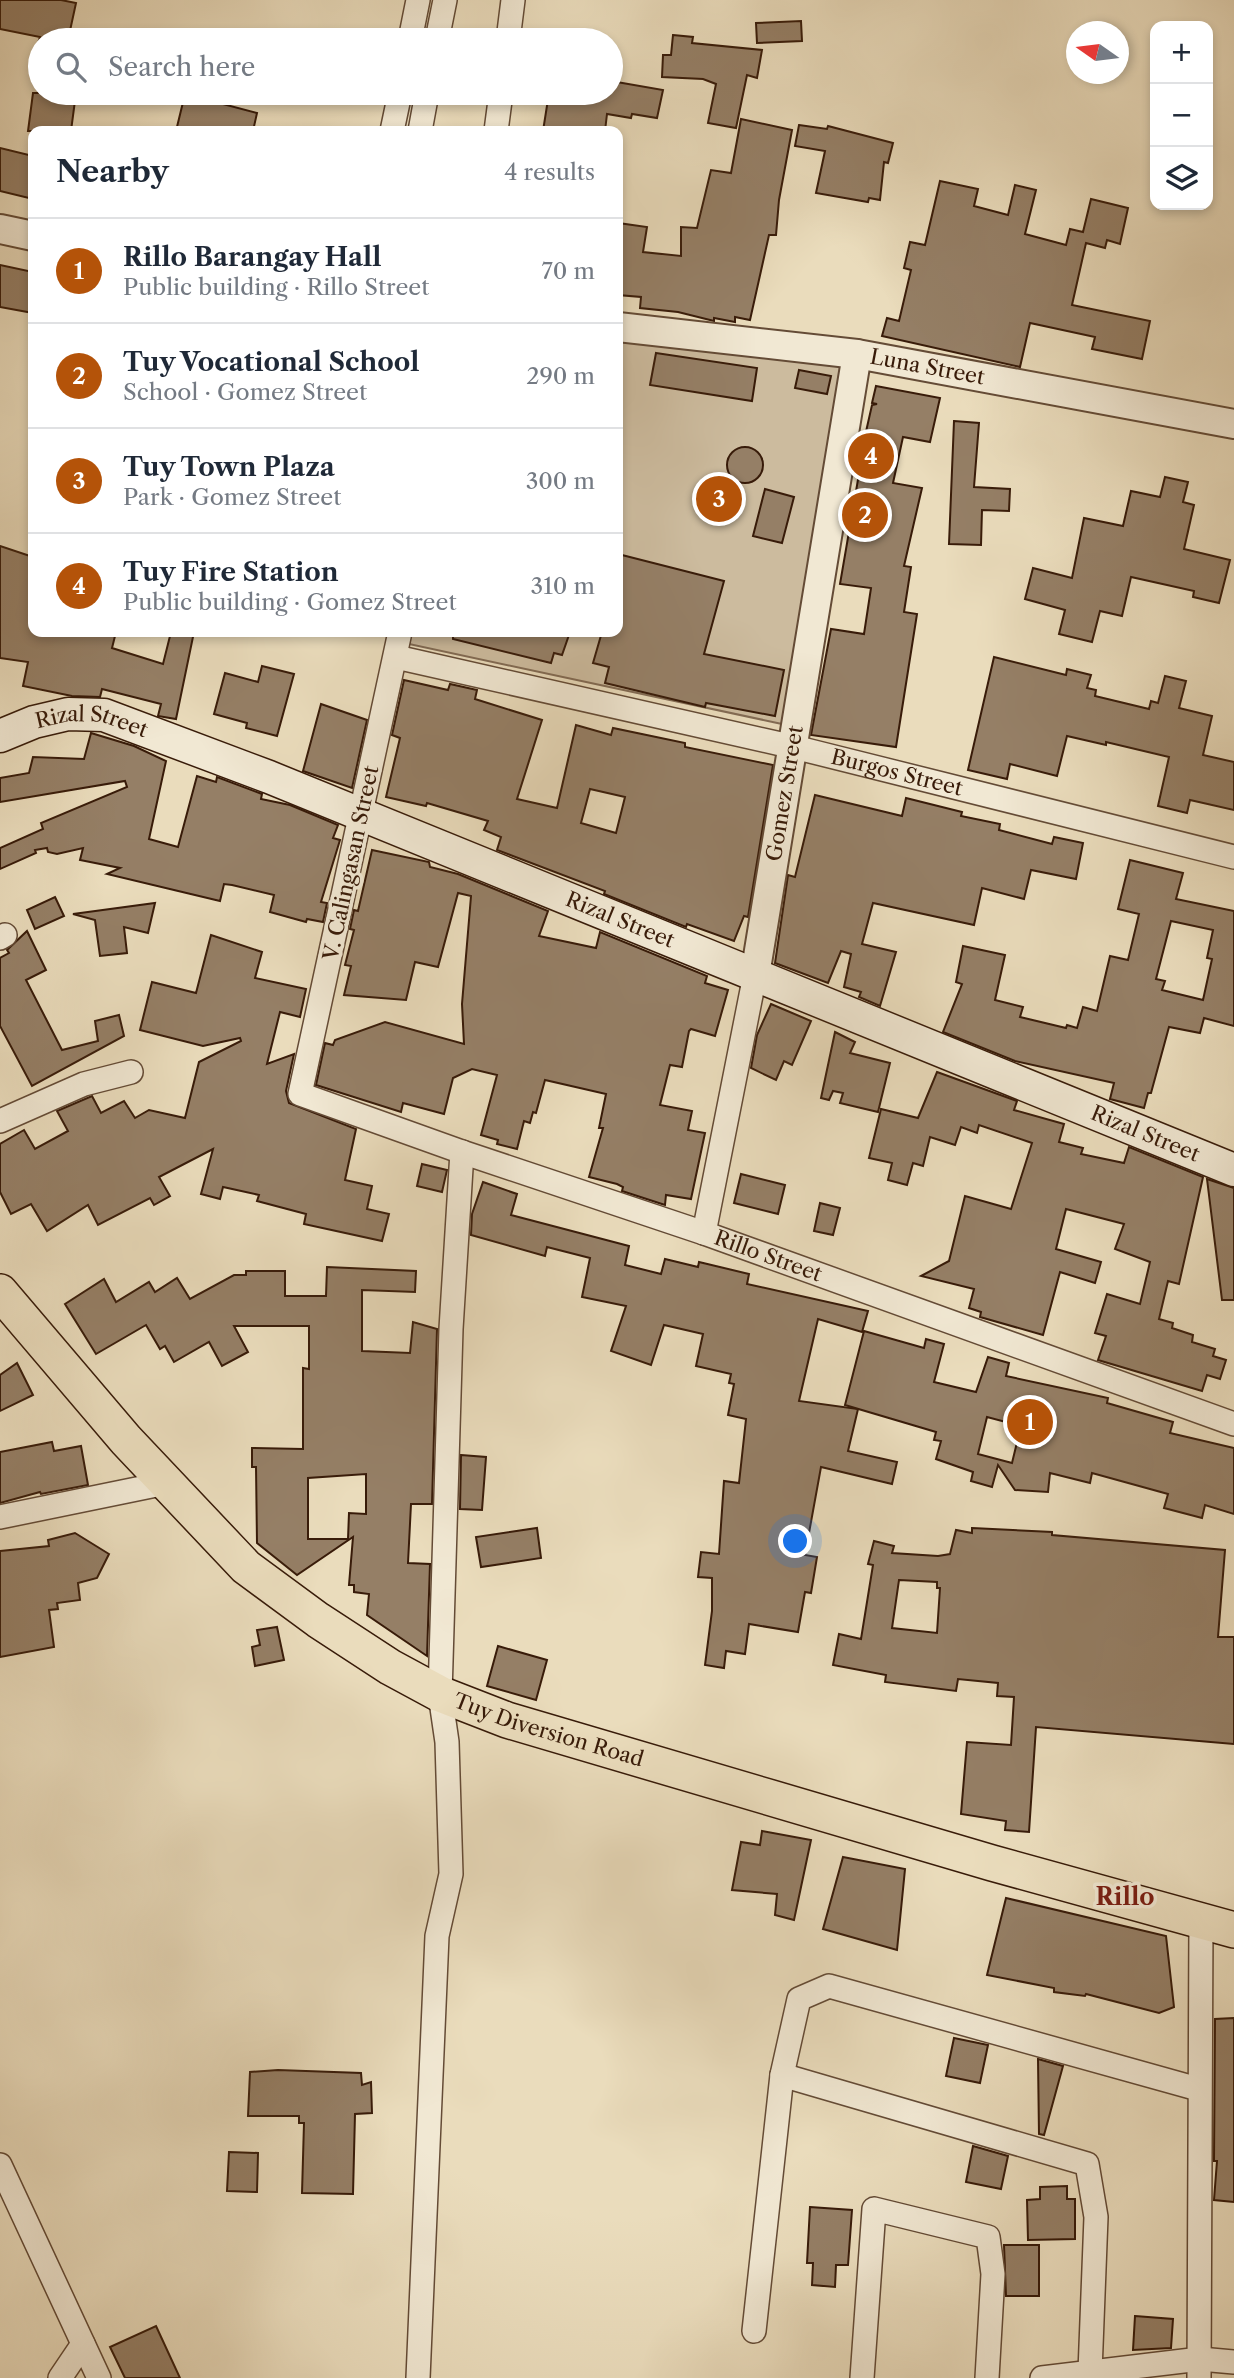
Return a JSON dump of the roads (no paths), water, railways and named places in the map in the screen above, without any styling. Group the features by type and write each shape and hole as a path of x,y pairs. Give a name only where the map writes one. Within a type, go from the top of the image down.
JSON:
{"main road":[{"name":"Rizal Street","path":"0,736 34,722 68,714 104,715 362,815 1234,1170"},
{"name":"Tuy Diversion Road","path":"4,1303 126,1440 246,1567 318,1620 390,1667 440,1694 507,1720 992,1863 1234,1930"}],"street":[{"path":"412,28 418,0"},
{"path":"440,28 445,0"},
{"path":"510,28 513,0"},
{"path":"393,126 397,105"},
{"path":"421,126 425,105"},
{"path":"497,126 499,105"},
{"path":"0,229 28,235"},
{"name":"Luna Street","path":"623,328 857,354 1234,424"},
{"name":"Gomez Street","path":"704,1233 755,975 857,354"},
{"name":"V. Calingasan Street","path":"300,1094 399,637"},
{"name":"Burgos Street","path":"396,657 794,747 1234,857"},
{"path":"0,1121 84,1084 131,1072"},
{"name":"Rillo Street","path":"300,1094 462,1152 704,1233 1234,1424"},
{"path":"418,2378 437,1936 451,1874 447,1742 440,1694 451,1329 462,1152"},
{"path":"0,1517 166,1483"},
{"path":"1199,2368 1198,2089 1201,1921"},
{"path":"754,2330 782,2075 799,1999 829,1986 1198,2089"},
{"path":"782,2075 1087,2164 1096,2217 1090,2372"},
{"path":"0,2165 99,2378"},
{"path":"862,2378 874,2209 988,2237 993,2274 987,2378"},
{"path":"60,2378 83,2344"},
{"path":"1042,2378 1090,2372 1199,2368 1234,2361"}],"place":[{"name":"Tuy Fire Station","path":"871,456"},
{"name":"Tuy Town Plaza","path":"719,499"},
{"name":"Tuy Vocational School","path":"865,515"},
{"name":"Rillo Barangay Hall","path":"1030,1422"}],"district":[{"name":"Rillo","path":"1125,1897"}]}
